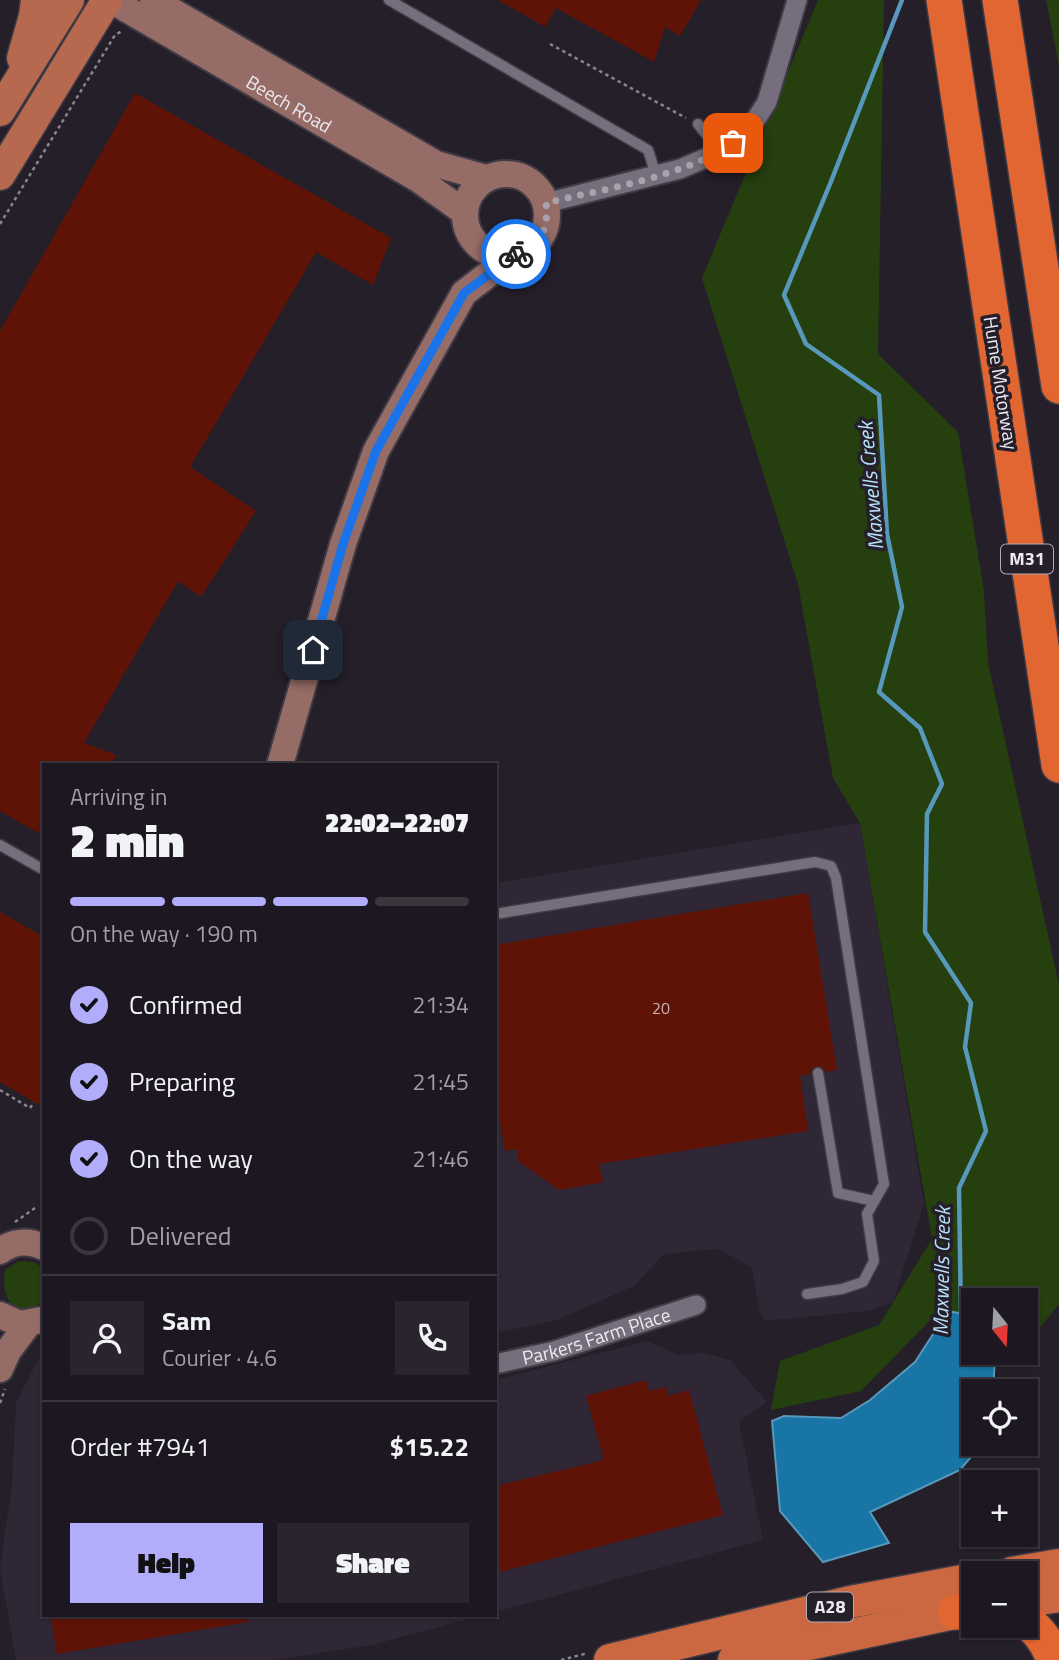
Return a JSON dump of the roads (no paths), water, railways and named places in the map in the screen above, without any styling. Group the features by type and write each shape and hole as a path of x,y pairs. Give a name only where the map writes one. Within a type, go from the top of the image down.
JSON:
{"highway":[{"name":"Hume Motorway","path":"944,0 1059,765"},
{"path":"1001,0 1038,116 1059,240"},
{"path":"1001,0 1059,386"},
{"path":"1038,1569 1059,1565"},
{"name":"A28","path":"610,1660 850,1602 961,1581"},
{"path":"1038,1599 1059,1596"},
{"name":"A28","path":"734,1660 961,1612"},
{"path":"1038,1630 1054,1660"}],"main road":[{"path":"7,99 34,16 36,0"},
{"path":"7,99 69,0"},
{"path":"0,175 109,0"},
{"name":"Beech Road","path":"109,0 418,178 467,223"},
{"name":"Beech Road","path":"153,0 436,164 486,178"},
{"path":"281,763 343,544 376,451 464,293 512,256 526,251 541,237 548,217 546,203 541,192 522,176 510,173 486,178 475,186 468,198 464,293"},
{"path":"467,223 477,245 499,256 512,256"},
{"path":"13,1243 39,1216"},
{"path":"0,1315 20,1324 36,1320"},
{"path":"0,1369 8,1351 36,1320"}],"street":[{"path":"546,203 680,169 720,152 746,135 767,102 797,0"},
{"name":"Parkers Farm Place","path":"497,1364 554,1351 696,1305"}],"lane":[{"path":"388,0 648,150 656,175"},
{"path":"698,124 720,152"},
{"path":"0,845 42,869"},
{"path":"497,914 815,862 831,866 836,878 884,1184 867,1214 874,1261 863,1282 842,1289 807,1294"},
{"path":"818,1073 838,1193 874,1201"}],"water":[{"path":"948,1311 961,1313 961,1365 995,1365 994,1379 961,1379 961,1456 972,1456 960,1470 870,1512 889,1543 823,1562 780,1511 772,1421 784,1416 841,1418 870,1400 915,1362"}],"waterway":[{"name":"Maxwells Creek","path":"902,0 784,295 806,344 879,395 887,534 902,607 879,692 920,728 942,784 927,814 925,932 971,1003 965,1047 986,1131 959,1188 961,1318"}]}
